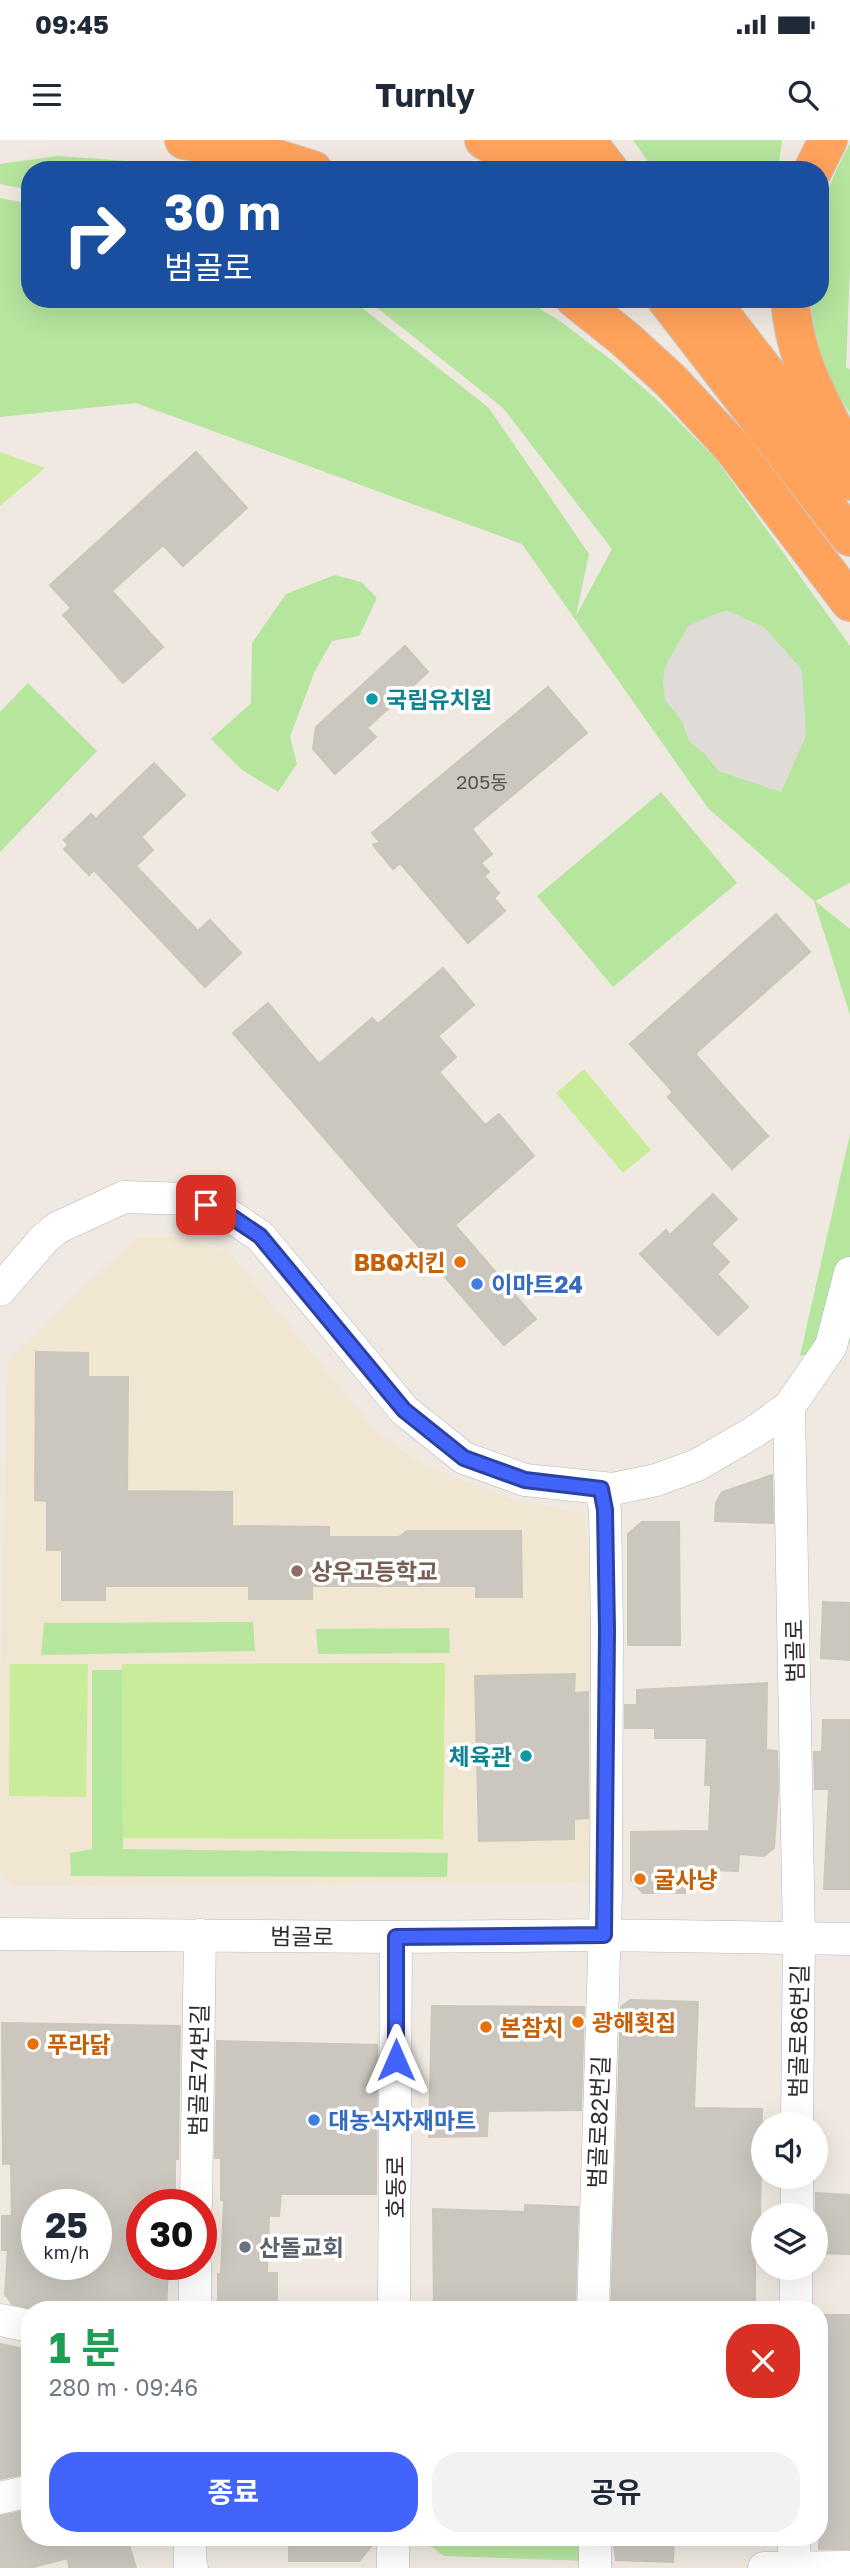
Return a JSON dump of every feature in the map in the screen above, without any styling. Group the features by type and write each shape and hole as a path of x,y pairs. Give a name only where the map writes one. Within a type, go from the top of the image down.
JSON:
{"highway":[{"path":"184,140 255,152 284,161"},
{"path":"484,140 518,161"},
{"path":"542,140 558,161"},
{"path":"586,140 602,161"},
{"path":"818,161 828,140"},
{"path":"586,308 662,372 732,447 850,602"},
{"path":"673,308 850,537"},
{"path":"716,308 850,481"},
{"path":"791,308 801,360 850,462"}],"street":[{"path":"0,1290 44,1239 57,1228 124,1197 189,1199 223,1211 260,1236 404,1410 464,1458 525,1480 613,1489 656,1480 697,1465 754,1432 789,1407 831,1346 850,1273"},
{"name":"범골로","path":"789,1407 799,1938"},
{"path":"601,1489 605,1510 607,1630 604,1935"},
{"name":"범골로","path":"0,1934 396,1937 604,1935 850,1939"},
{"name":"범골로74번길","path":"196,2189 200,1935"},
{"name":"범골로82번길","path":"593,2301 604,1935"},
{"name":"호동로","path":"394,2301 396,1937"},
{"name":"범골로86번길","path":"797,2112 799,1938"},
{"path":"195,2280 195,2301"},
{"path":"796,2280 796,2301"},
{"path":"0,2320 21,2324"},
{"path":"0,2498 21,2493"},
{"path":"190,2546 191,2568"},
{"path":"393,2546 393,2568"},
{"path":"595,2546 595,2568"},
{"path":"786,2560 850,2567"}],"shaded area":[{"path":"726,610 764,627 802,670 806,736 781,792 718,771 706,755 689,741 682,721 665,700 665,666 689,625"},
{"name":"상우고등학교","path":"137,1237 177,1237 229,1252 376,1431 425,1467 523,1503 584,1512 598,1630 591,1883 12,1885 0,1873 0,1689 8,1359"}],"green space":[{"path":"633,140 782,140 779,161 648,161"},
{"path":"850,144 850,265 846,368 850,369 850,413 827,373 817,345 812,308 829,308 829,188"},
{"path":"58,156 127,161 22,161"},
{"path":"21,161 21,188 0,184 0,164"},
{"path":"0,198 21,202 21,308 362,308 489,408 589,554 576,616 612,549 503,408 377,308 539,308 560,321 655,398 716,459 850,646 850,883 815,901 850,929 850,1015 814,901 708,808 522,544 136,403 0,417"},
{"path":"0,452 45,468 0,506"},
{"path":"335,575 361,582 377,598 359,636 332,641 314,673 290,737 297,764 278,792 242,770 211,739 251,703 252,643 286,594"},
{"path":"28,683 97,751 0,852 0,712"},
{"path":"661,792 737,883 613,987 537,896"},
{"path":"584,1069 651,1150 623,1173 556,1093"},
{"path":"850,1134 850,1342 800,1356"},
{"path":"253,1622 255,1651 41,1655 44,1623"},
{"path":"449,1628 450,1653 318,1654 316,1629"},
{"path":"445,1663 443,1839 123,1838 122,1664"},
{"path":"10,1664 88,1664 86,1797 9,1796"},
{"path":"92,1670 122,1670 123,1849 448,1853 447,1877 71,1876 70,1853 92,1849"},
{"path":"431,2546 587,2546 588,2561 444,2556"}],"building":[{"path":"196,452 247,508 183,566 163,545 112,591 163,647 123,683 63,615 71,608 50,585"},
{"name":"국립유치원","path":"405,646 428,672 367,728 376,737 335,774 313,749 316,727"},
{"path":"548,687 587,733 472,829 492,854 481,863 489,872 484,876 499,893 494,898 505,911 468,943 400,863 393,869 373,845 380,842 372,833"},
{"path":"154,763 185,795 141,837 153,850 136,866 198,931 210,920 241,953 205,987 94,870 89,875 64,849 68,845 64,840 91,814 96,819"},
{"path":"776,914 810,952 695,1054 768,1136 732,1169 668,1097 673,1092 630,1044"},
{"path":"443,968 474,1005 438,1036 456,1057 439,1072 485,1125 499,1114 534,1156 455,1225 536,1319 504,1345 233,1033 268,1003 319,1064 372,1018 378,1024"},
{"path":"713,1194 737,1219 711,1244 729,1262 717,1274 748,1307 718,1335 640,1254 666,1230 670,1235"},
{"path":"36,1352 88,1353 88,1377 128,1377 127,1491 232,1492 232,1526 329,1527 329,1537 399,1537 407,1531 521,1531 522,1597 476,1597 476,1586 312,1586 312,1599 249,1599 249,1586 105,1586 105,1600 62,1600 62,1550 47,1550 47,1501 35,1500"},
{"path":"772,1475 773,1523 715,1521 716,1503 722,1492"},
{"path":"642,1522 679,1522 680,1645 628,1645 628,1534"},
{"path":"823,1602 850,1603 850,1660 821,1658"},
{"name":"체육관","path":"575,1674 574,1693 588,1692 588,1818 574,1819 574,1839 479,1841 475,1676"},
{"path":"767,1683 766,1750 777,1751 778,1787 774,1848 764,1856 739,1854 738,1871 685,1869 685,1893 643,1893 631,1880 631,1832 709,1831 711,1785 705,1785 707,1738 655,1738 655,1728 625,1728 625,1705 637,1705 637,1690"},
{"path":"823,1720 850,1720 850,1889 824,1889 829,1789 815,1789 814,1752 822,1752"},
{"path":"630,2000 698,2002 694,2108 762,2109 762,2112 751,2112 751,2189 761,2189 760,2203 751,2203 751,2280 755,2280 755,2301 611,2301 621,2007"},
{"path":"432,2006 584,2007 581,2110 488,2111 487,2136 429,2137"},
{"path":"2,2023 180,2026 175,2189 126,2189 126,2280 167,2280 166,2301 21,2301 21,2306 12,2304 5,2294 8,2250 2,2250 2,2216 12,2216 11,2164 3,2164"},
{"name":"대농식자재마트","path":"217,2041 377,2045 376,2194 281,2194 279,2216 269,2216 267,2273 277,2273 277,2301 218,2301 224,2200 221,2200 221,2158 215,2158"},
{"path":"816,2193 850,2195 850,2254 828,2253 828,2203 816,2203"},
{"path":"525,2205 578,2207 575,2301 434,2301 433,2209 525,2212"},
{"path":"828,2315 850,2315 850,2549 819,2549 819,2546 828,2546"},
{"path":"0,2344 21,2348 21,2475 0,2479"},
{"path":"21,2512 21,2546 129,2546 136,2568 69,2568 68,2558 30,2568 0,2568 0,2516"},
{"path":"289,2546 372,2546 359,2561 289,2561"},
{"path":"614,2546 674,2546 673,2562 616,2560"}],"place":[{"name":"국립유치원","path":"372,699"},
{"name":"BBQ치킨","path":"460,1262"},
{"name":"이마트24","path":"477,1284"},
{"name":"상우고등학교","path":"297,1571"},
{"name":"체육관","path":"526,1756"},
{"name":"굴사냥","path":"640,1879"},
{"name":"광해횟집","path":"578,2022"},
{"name":"본참치","path":"486,2027"},
{"name":"푸라닭","path":"33,2044"},
{"name":"대농식자재마트","path":"314,2120"},
{"name":"산돌교회","path":"245,2247"}],"route":[{"path":"206,1205 223,1211 260,1236 404,1410 464,1458 525,1480 601,1489 605,1510 607,1630 604,1935 396,1937 396,2060"}]}
